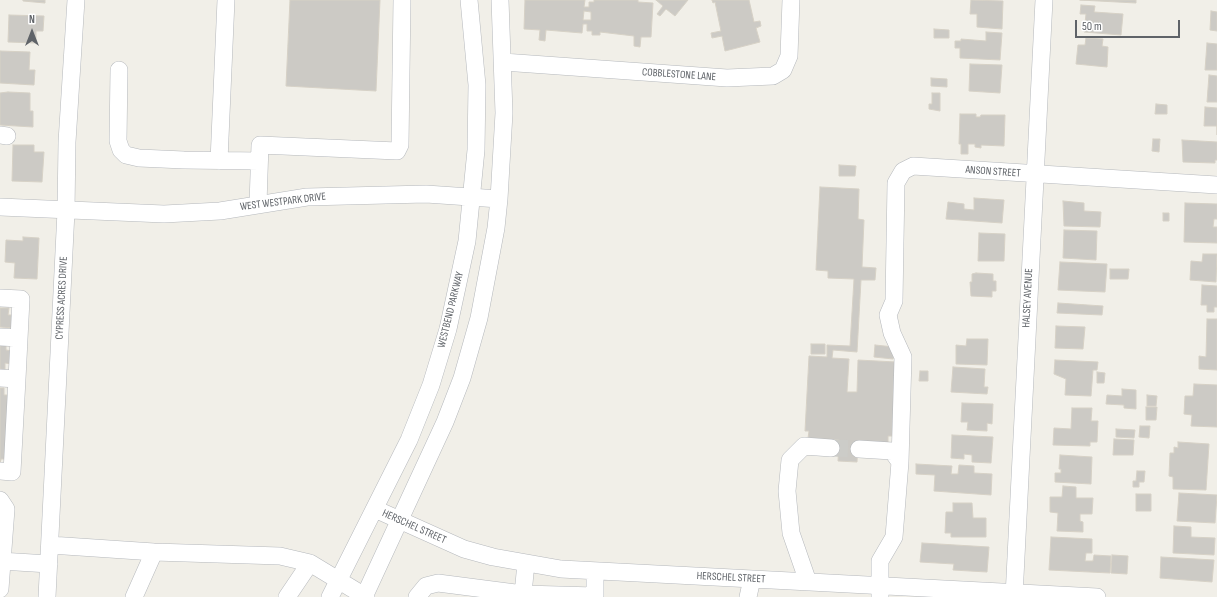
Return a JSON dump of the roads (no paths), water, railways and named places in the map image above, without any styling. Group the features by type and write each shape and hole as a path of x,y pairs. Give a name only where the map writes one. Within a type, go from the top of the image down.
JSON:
{"street":[{"name":"CYPRESS ACRES DRIVE","path":"47,597 66,211 67,142 76,0"},
{"path":"219,161 226,0"},
{"path":"258,204 260,146 397,151 400,146 402,0"},
{"name":"WESTBEND PARKWAY","path":"330,597 409,440 431,384 448,329 467,241 476,150 477,84 469,0"},
{"path":"50,545 154,552 280,556 310,563 338,582 365,597 445,422 462,378 479,318 496,228 499,199 504,113 500,0"},
{"name":"COBBLESTONE LANE","path":"503,62 727,78 773,76 783,70 789,56 792,0"},
{"name":"HALSEY AVENUE","path":"1014,595 1034,174 1044,0"},
{"path":"120,70 118,141 121,150 126,155 139,158 259,161"},
{"name":"ANSON STREET","path":"880,591 880,562 894,536 900,462 903,357 892,333 888,315 894,301 896,183 903,171 913,166 1217,185"},
{"name":"WEST WESTPARK DRIVE","path":"0,207 164,214 220,211 307,197 392,194 499,199"},
{"path":"0,298 21,299 12,472 0,471"},
{"path":"0,337 19,338"},
{"path":"0,378 17,379"},
{"path":"802,587 791,532 787,490 790,460 804,446 831,448"},
{"path":"859,449 892,451 900,462"},
{"path":"0,500 6,509 0,588"},
{"name":"HERSCHEL STREET","path":"375,509 400,522 464,549 493,557 561,569 752,579 802,587 880,591 1097,597"},
{"path":"134,597 154,552"},
{"path":"1,561 48,564"},
{"path":"287,597 310,563"},
{"path":"523,594 526,563"},
{"path":"417,597 426,586 438,583 523,594 596,596 595,571"},
{"path":"748,597 752,579"}],"tunnel":[{"path":"831,448 859,449"}]}
